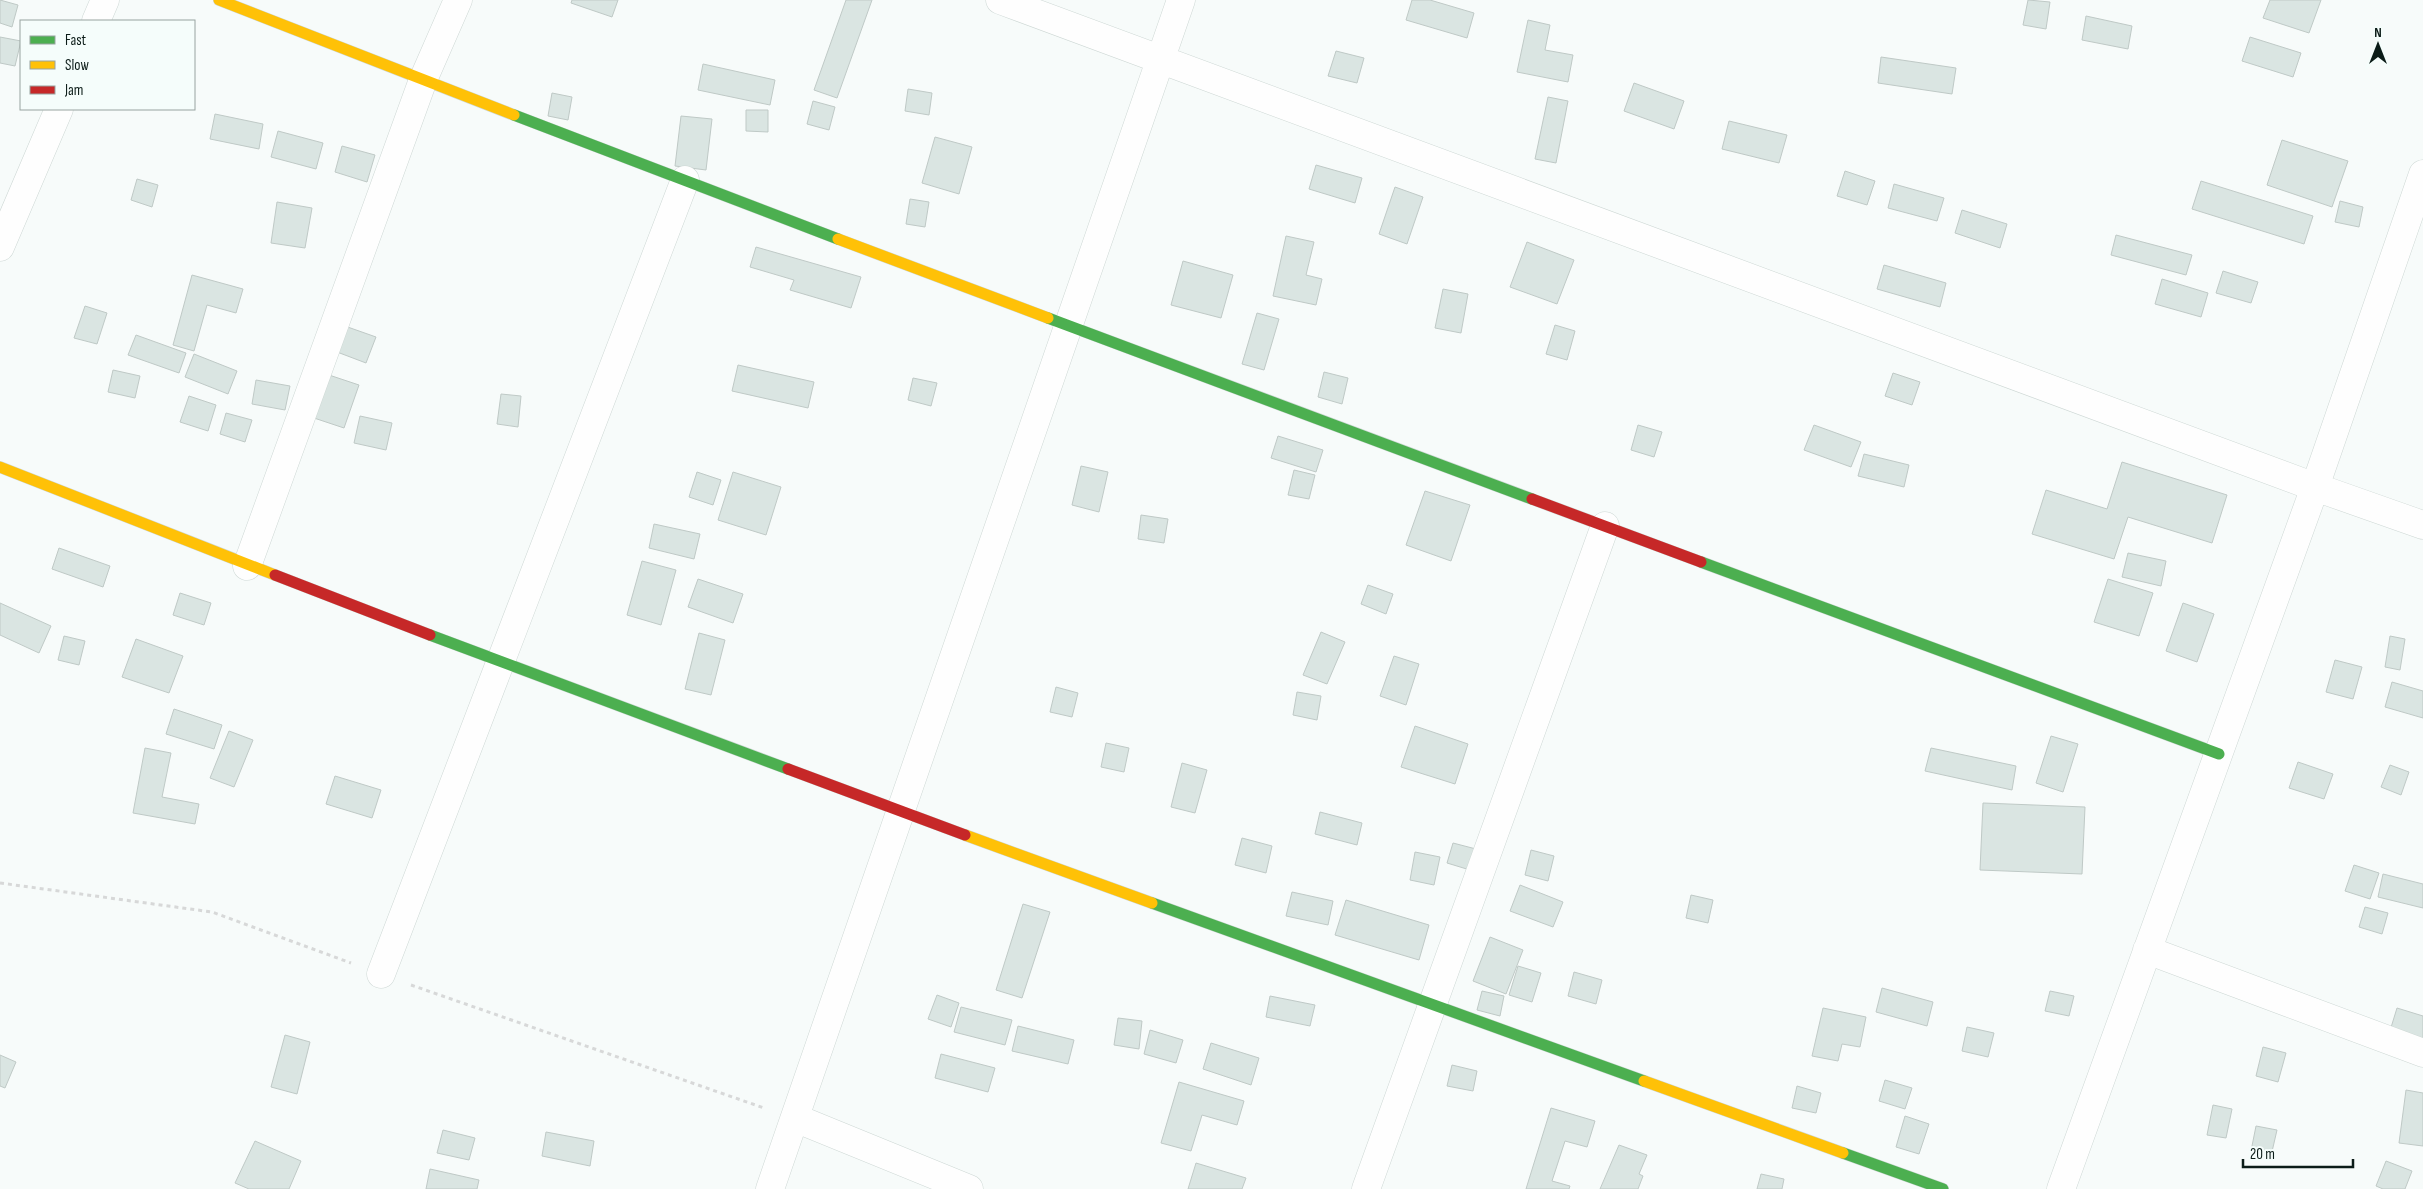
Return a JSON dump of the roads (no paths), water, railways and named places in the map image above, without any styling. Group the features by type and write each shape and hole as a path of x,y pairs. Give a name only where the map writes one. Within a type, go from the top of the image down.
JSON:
{"street":[{"path":"96,20 105,0"},
{"path":"219,0 423,80 1069,326 2218,754"},
{"path":"247,566 423,80 458,0"},
{"path":"1000,0 2423,525"},
{"path":"770,1189 1181,0"},
{"path":"0,247 59,110"},
{"path":"2060,1189 2316,487 2423,174"},
{"path":"381,974 685,180"},
{"path":"0,467 247,566 901,810 1943,1189"},
{"path":"1366,1189 1605,526"},
{"path":"2147,950 2423,1053"},
{"path":"795,1118 969,1189"}]}
